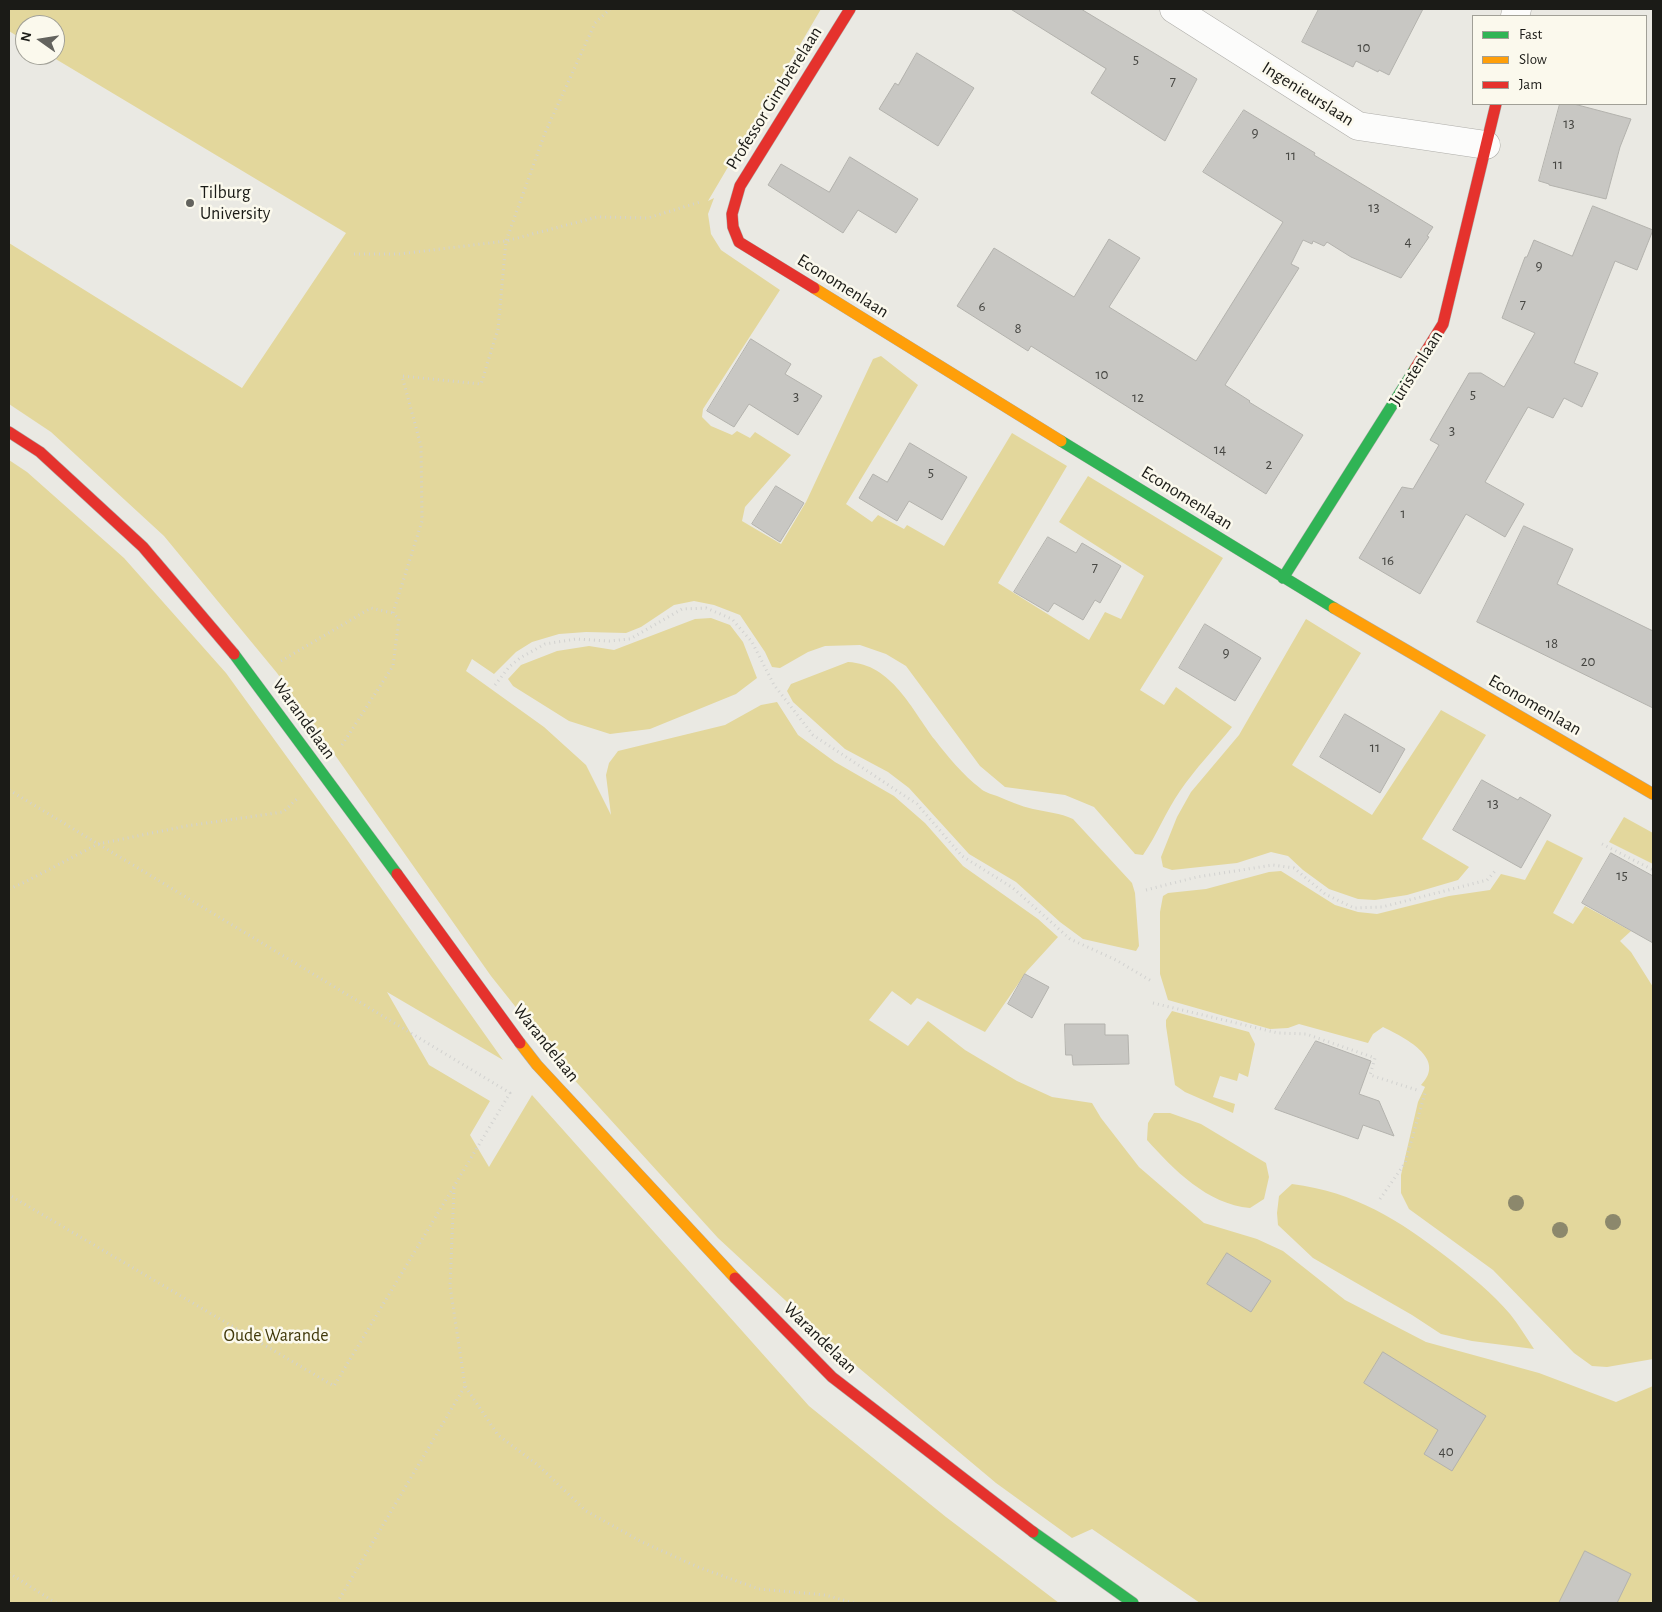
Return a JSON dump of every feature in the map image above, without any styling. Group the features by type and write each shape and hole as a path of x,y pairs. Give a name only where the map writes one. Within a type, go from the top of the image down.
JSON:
{"street":[{"name":"Professor Gimbrèrelaan","path":"732,208 740,186 850,9"},
{"name":"Ingenieurslaan","path":"1174,9 1358,126 1486,146"},
{"name":"Juristenlaan","path":"1283,578 1443,324 1496,105"},
{"name":"Economenlaan","path":"732,208 732,228 739,242 1283,578 1653,794"},
{"name":"Warandelaan","path":"9,432 40,452 144,547 252,677 537,1065 719,1262 832,1377 1043,1540 1133,1603"}],"path":[{"path":"393,613 422,521 421,446 402,376 481,384 498,329 506,241 545,133 595,23 610,9"},
{"path":"354,254 399,254 506,241 597,217 648,218 699,202 740,186"},
{"path":"9,889 98,844 186,826 283,812 323,775 393,666 399,619 393,613 371,608 252,677"},
{"path":"495,685 509,667 520,658 545,644 576,638 610,641 630,639 682,609 706,608 732,619 752,642 774,685 814,735 916,804 962,856 1014,888 1070,939 1116,960 1153,982"},
{"path":"9,790 510,1093 334,1386 9,1195"},
{"path":"1602,844 1653,870"},
{"path":"1146,890 1197,877 1272,865 1294,868 1325,894 1354,908 1382,907 1486,880 1497,869"},
{"path":"1153,1003 1278,1033 1306,1034 1375,1058 1370,1075 1420,1091"},
{"path":"1380,1199 1405,1163 1425,1093"},
{"path":"454,1186 450,1286 465,1386 498,1435 538,1466 586,1511 642,1542 698,1567 759,1589 826,1595 854,1603"},
{"path":"337,1603 465,1386"},
{"path":"9,1574 56,1603"}],"green space":[{"path":"9,9 821,9 708,201 714,198 708,214 711,234 721,250 780,290 703,409 702,417 711,426 732,435 737,431 750,438 755,432 791,455 745,507 742,521 781,544 806,502 873,359 881,356 918,385 846,504 872,522 878,515 904,529 907,525 944,546 1012,433 1067,466 998,583 1089,640 1105,612 1121,619 1144,576 1059,522 1088,476 1223,558 1140,690 1164,705 1176,687 1232,727 1180,791 1143,855 1135,854 1094,807 1065,795 1005,787 980,766 906,666 886,654 860,645 825,646 808,652 780,668 772,667 765,652 740,615 714,605 694,601 674,605 641,627 626,633 586,632 559,634 532,642 516,652 494,674 472,659 466,671 544,727 586,765 611,815 606,775 609,763 618,751 725,725 761,705 777,702 798,735 835,762 894,796 925,823 963,866 1038,919 1058,937 1027,971 985,1032 917,998 911,1005 892,991 869,1020 908,1046 928,1021 965,1050 1017,1081 1052,1097 1092,1103 1101,1118 1139,1167 1204,1223 1257,1239 1283,1251 1345,1300 1426,1342 1539,1373 1616,1402 1653,1386 1653,1603 1200,1603 1092,1529 1072,1538 996,1483 853,1363 718,1238 569,1074 491,976 277,673 164,536 51,432 9,404 9,243 242,388 346,233 65,65 65,15 15,15 15,35 9,31"},
{"name":"Oude Warande","path":"9,460 27,472 124,558 226,673 503,1060 387,992 429,1065 490,1101 470,1135 489,1167 532,1095 809,1406 946,1517 1059,1603 9,1603"},
{"path":"711,618 730,625 743,642 757,678 736,694 650,729 610,734 569,721 513,686 508,679 521,665 557,651 589,646 614,650 695,619"},
{"path":"1306,619 1361,653 1292,765 1372,815 1441,710 1486,735 1422,839 1469,867 1458,880 1407,895 1375,900 1358,899 1329,889 1303,870 1288,856 1271,852 1237,863 1172,870 1163,867 1161,857 1177,817 1191,792 1239,735"},
{"path":"848,662 863,665 877,671 889,680 909,703 950,759 982,789 988,793 1033,809 1073,819 1132,883 1135,893 1139,946 1136,951 1083,939 1060,922 1016,882 969,854 909,788 888,772 845,749 793,702 787,691 791,684"},
{"path":"1624,817 1653,833 1653,864 1609,842"},
{"path":"1547,840 1583,858 1553,913 1573,924 1585,906 1631,931 1620,941 1631,952 1653,987 1653,1359 1607,1367 1592,1366 1574,1353 1493,1270 1409,1209 1401,1193 1401,1175 1418,1102 1425,1087 1421,1085 1428,1075 1429,1066 1426,1057 1420,1050 1401,1036 1383,1027 1373,1034 1368,1043 1299,1024 1288,1028 1270,1029 1168,1000 1160,974 1160,912 1163,896 1168,893 1206,889 1269,872 1281,871 1335,905 1358,912 1377,914 1449,896 1490,890 1501,874 1525,880"},
{"path":"1172,1011 1249,1032 1255,1044 1248,1077 1239,1073 1237,1081 1220,1076 1213,1097 1235,1104 1233,1113 1185,1092 1175,1085 1166,1026 1166,1020"},
{"path":"1154,1113 1170,1113 1201,1124 1266,1163 1269,1177 1264,1199 1250,1208 1234,1205 1206,1193 1180,1174 1147,1140 1148,1123"},
{"path":"1292,1184 1315,1188 1356,1201 1394,1220 1430,1244 1503,1306 1534,1349 1472,1341 1441,1334 1412,1315 1313,1258 1278,1225 1279,1196"}],"building":[{"path":"1011,9 1081,9 1197,79 1165,141 1091,93 1106,69"},
{"path":"1319,9 1423,9 1389,75 1379,70 1378,72 1356,61 1353,67 1302,42"},
{"path":"917,53 974,88 938,146 879,109 895,83 898,85"},
{"path":"1560,105 1578,105 1631,119 1620,147 1606,199 1539,181"},
{"path":"1244,110 1433,227 1427,236 1429,237 1401,278 1351,257 1327,242 1324,246 1313,241 1312,244 1303,240 1291,264 1299,268 1225,385 1303,435 1266,494 1031,346 1028,351 957,306 994,248 1074,297 1109,239 1140,258 1109,307 1196,361 1283,222 1203,172"},
{"path":"850,157 918,199 896,233 858,210 843,233 768,185 781,164 829,192"},
{"path":"1593,206 1653,230 1637,270 1615,261 1574,363 1598,373 1582,407 1564,398 1553,418 1528,407 1485,482 1524,504 1505,537 1466,514 1420,594 1359,558 1402,487 1413,489 1439,445 1430,440 1469,373 1481,373 1504,387 1535,333 1502,318 1525,257 1527,257 1534,240 1572,256"},
{"path":"751,339 791,364 785,374 822,396 798,435 749,404 734,427 707,411"},
{"path":"910,443 967,477 942,520 909,501 897,521 859,498 873,474 887,482"},
{"path":"776,486 804,503 780,542 752,524"},
{"path":"1524,526 1573,549 1557,584 1653,631 1653,708 1477,622"},
{"path":"1048,537 1076,553 1082,543 1121,566 1100,603 1095,600 1083,620 1054,603 1048,612 1014,592"},
{"path":"1205,624 1261,658 1235,701 1179,668"},
{"path":"1345,714 1405,749 1380,793 1320,757"},
{"path":"1482,780 1518,800 1520,797 1551,815 1521,868 1453,830"},
{"path":"1611,853 1653,876 1653,943 1582,903"},
{"path":"1025,974 1049,987 1032,1018 1008,1004"},
{"path":"1065,1024 1105,1024 1105,1035 1128,1035 1129,1064 1073,1065 1072,1055 1066,1055"},
{"path":"1316,1041 1371,1061 1359,1094 1379,1101 1394,1136 1363,1125 1358,1139 1275,1109"},
{"path":"1227,1253 1271,1281 1251,1312 1207,1284"},
{"path":"1383,1352 1486,1416 1452,1471 1424,1454 1438,1430 1364,1383"},
{"path":"1585,1551 1631,1574 1617,1603 1559,1603"}],"traffic: fast":[{"path":"1283,578 1415,369"},
{"path":"1061,441 1334,608"},
{"path":"234,654 397,874"},
{"path":"1033,1532 1133,1603"}],"traffic: slow":[{"path":"814,288 1061,441"},
{"path":"1334,608 1653,794"},
{"path":"520,1043 537,1065 735,1278"}],"traffic: jam":[{"path":"814,288 739,242 733,227 732,214 740,186 850,9"},
{"path":"1415,369 1443,324 1496,105"},
{"path":"9,432 40,452 143,547 234,654"},
{"path":"397,874 520,1043"},
{"path":"735,1278 832,1377 1033,1532"}],"place":[{"name":"Tilburg University","path":"190,203"}]}
